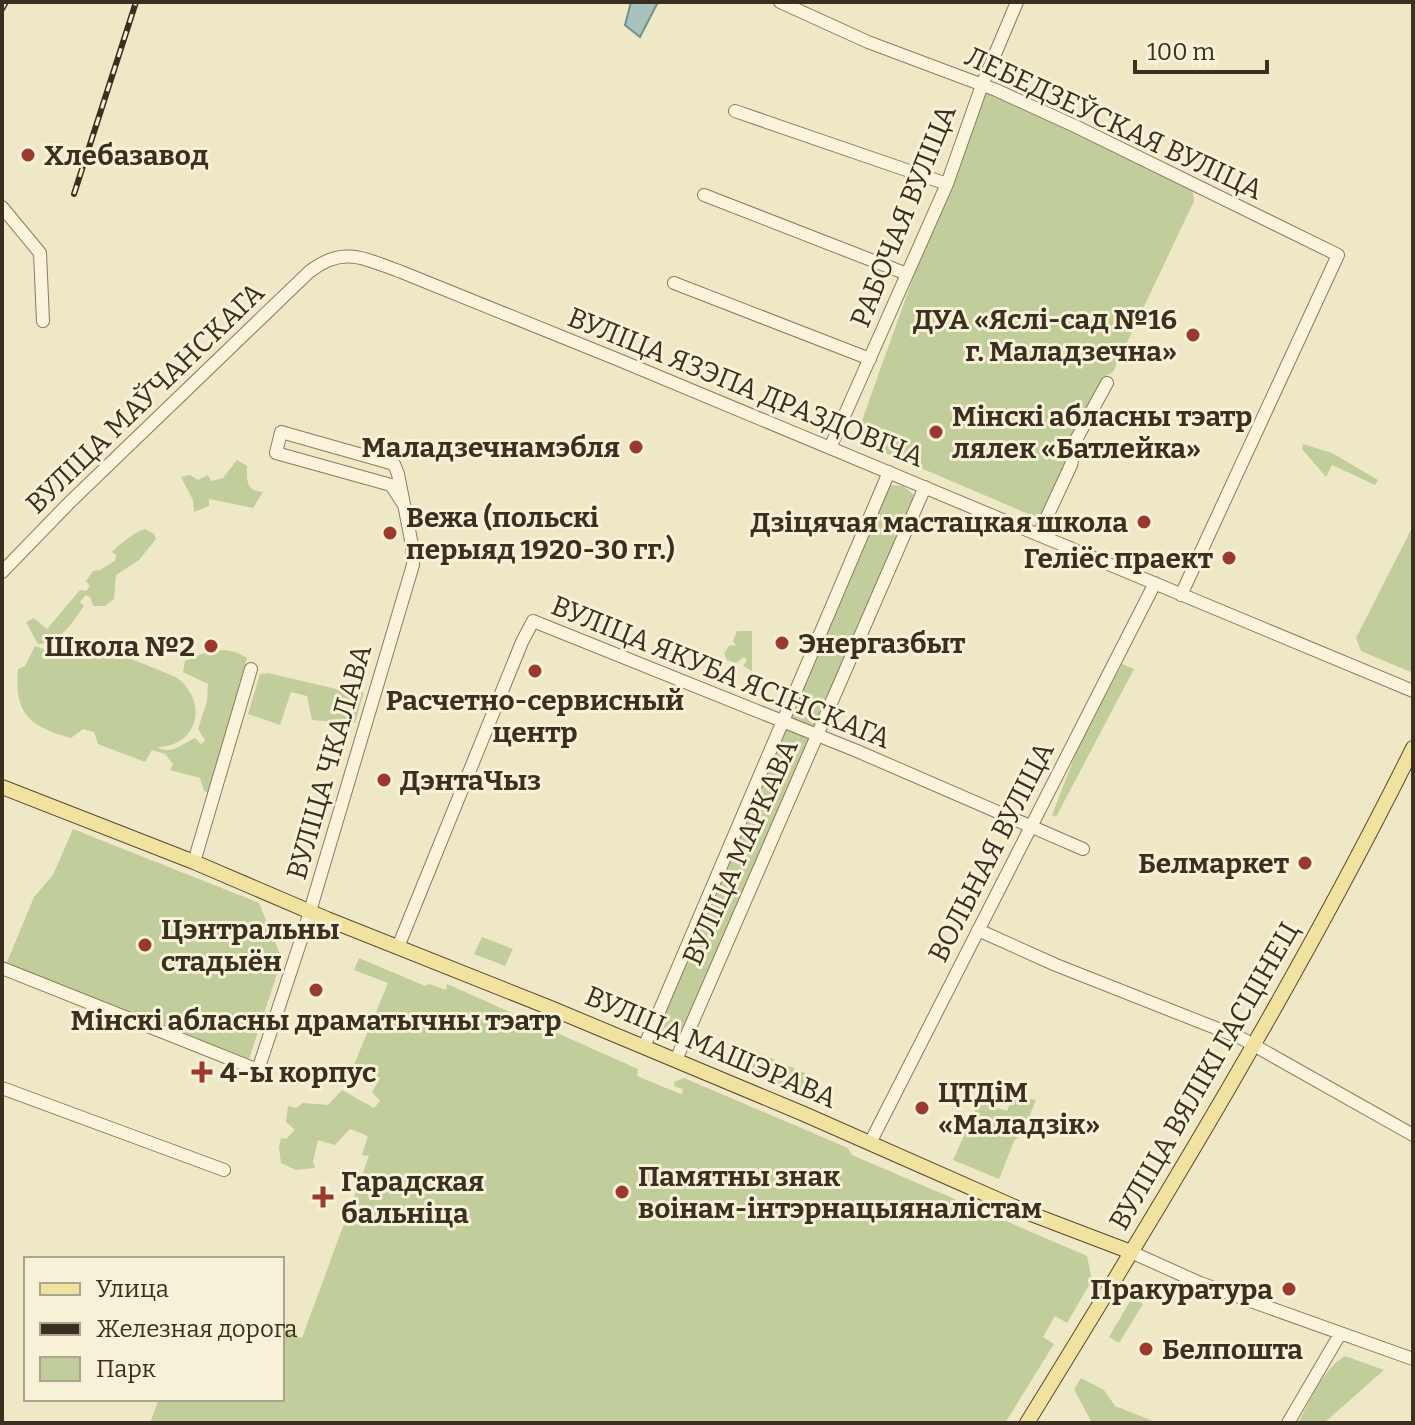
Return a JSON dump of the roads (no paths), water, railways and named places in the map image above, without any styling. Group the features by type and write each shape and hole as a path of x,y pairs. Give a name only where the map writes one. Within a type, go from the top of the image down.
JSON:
{"main road":[{"name":"ВУЛІЦА ВЯЛІКІ ГАСЦІНЕЦ","path":"1027,1423 1253,1045 1318,931 1413,748"},
{"name":"ВУЛІЦА МАШЭРАВА","path":"2,787 194,862 676,1060 1026,1212 1131,1252"}],"street":[{"name":"ЛЕБЕДЗЕЎСКАЯ ВУЛІЦА","path":"780,2 868,42 982,85 1177,174 1208,193 1338,255 1181,595"},
{"name":"РАБОЧАЯ ВУЛІЦА","path":"830,448 947,184 982,85 1017,2"},
{"path":"735,111 947,184"},
{"path":"704,195 907,274"},
{"path":"2,207 40,253 43,321"},
{"name":"ВУЛІЦА ЯЗЭПА ДРАЗДОВІЧА","path":"324,260 341,255 389,268 1413,691"},
{"name":"ВУЛІЦА МАЎЧАНСКАГА","path":"2,572 70,502 324,260"},
{"path":"674,283 870,359"},
{"path":"1039,534 1071,465 1077,438 1107,383"},
{"name":"ВУЛІЦА ЧКАЛАВА","path":"2,968 257,1073 310,911 413,565 412,545 404,505 394,464 281,432 276,453 391,485 404,505"},
{"name":"ВУЛІЦА МАРКАВА","path":"644,1047 889,472"},
{"name":"ВУЛІЦА МАРКАВА","path":"676,1060 925,487"},
{"name":"ВОЛЬНАЯ ВУЛІЦА","path":"870,1143 1155,583"},
{"name":"ВУЛІЦА ЯКУБА ЯСІНСКАГА","path":"398,947 507,677 533,621 817,735 1083,849"},
{"path":"194,862 251,669"},
{"path":"978,930 1069,970 1208,1023 1413,1135"},
{"path":"2,1088 224,1170"},
{"path":"1131,1252 1200,1283 1413,1359"},
{"path":"1288,1423 1340,1334"}],"water":[{"path":"631,2 658,2 640,37 625,25"}],"railway":[{"path":"2,9 6,2"},
{"path":"74,194 136,2"}],"place":[{"name":"Хлебазавод","path":"28,155"},
{"name":"ДУА «Яслі-сад №16 г. Маладзечна»","path":"1193,335"},
{"name":"Мінскі абласны тэатр лялек «Батлейка»","path":"936,432"},
{"name":"Маладзечнамэбля","path":"636,447"},
{"name":"Дзіцячая мастацкая школа","path":"1144,522"},
{"name":"Вежа (польскі перыяд 1920-30 гг.)","path":"390,533"},
{"name":"Геліёс праект","path":"1229,558"},
{"name":"Энергазбыт","path":"782,643"},
{"name":"Школа №2","path":"211,646"},
{"name":"Расчетно-сервисный центр","path":"535,671"},
{"name":"ДэнтаЧыз","path":"384,780"},
{"name":"Белмаркет","path":"1305,863"},
{"name":"Цэнтральны стадыён","path":"145,945"},
{"name":"Мінскі абласны драматычны тэатр","path":"316,990"},
{"name":"4-ы корпус","path":"202,1072"},
{"name":"ЦТДіМ «Маладзік»","path":"922,1108"},
{"name":"Памятны знак воінам-інтэрнацыяналістам","path":"622,1192"},
{"name":"Гарадская бальніца","path":"323,1197"},
{"name":"Пракуратура","path":"1289,1289"},
{"name":"Белпошта","path":"1146,1349"}]}
